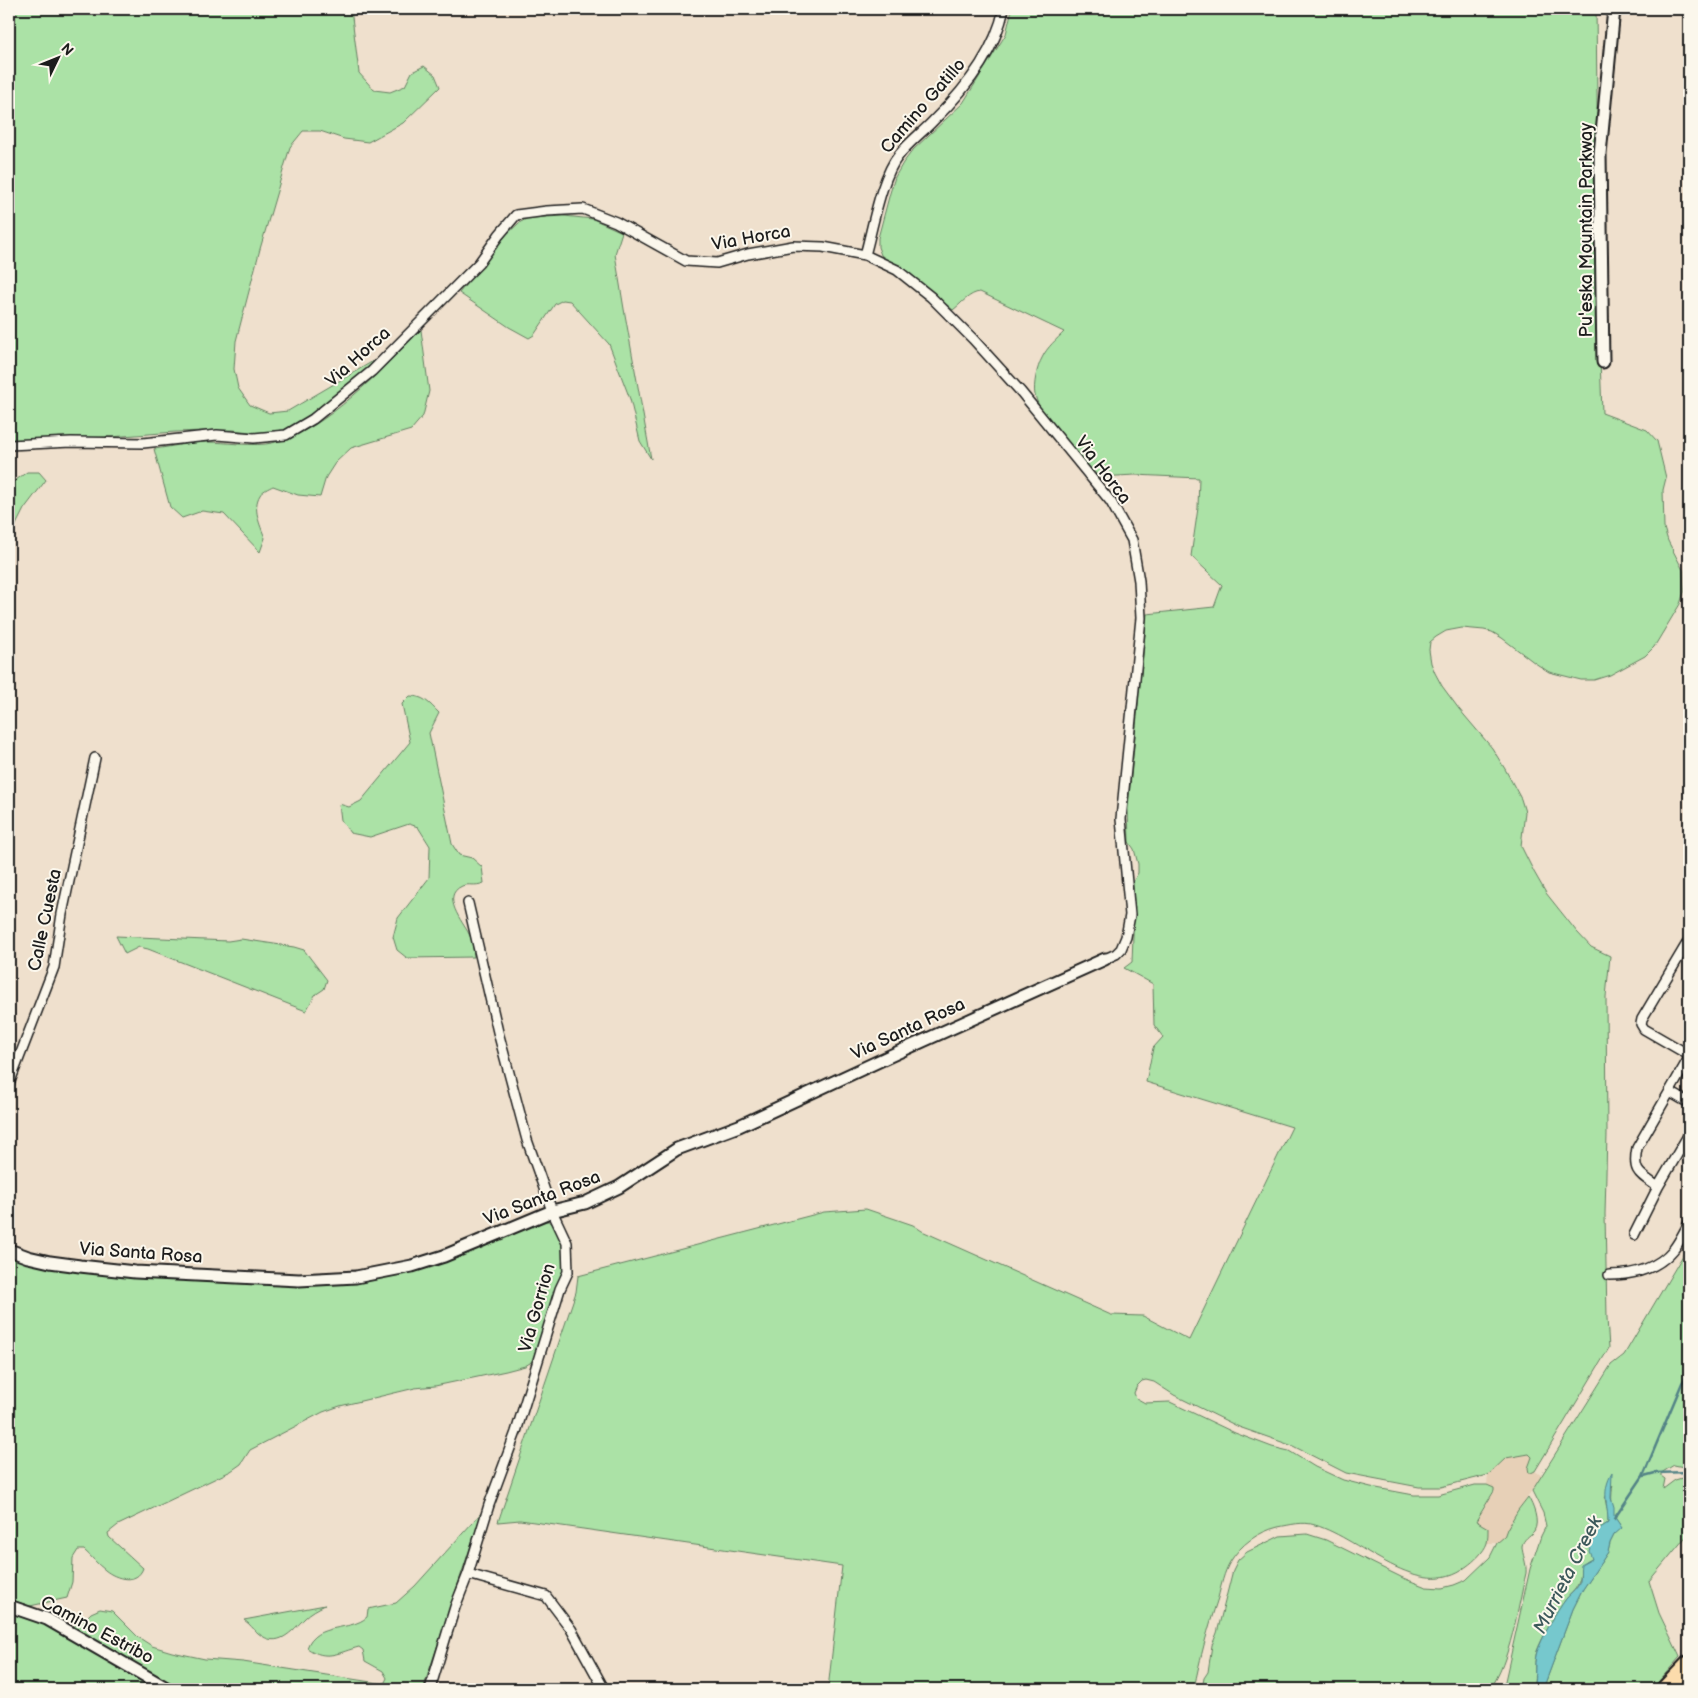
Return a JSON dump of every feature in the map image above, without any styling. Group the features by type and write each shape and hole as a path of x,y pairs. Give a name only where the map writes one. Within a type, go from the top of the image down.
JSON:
{"highway":[{"path":"1665,1689 1689,1664"}],"street":[{"name":"Camino Gatillo","path":"865,255 887,175 899,155 952,102 984,59 995,38 1004,9"},
{"name":"Pu'eska Mountain Parkway","path":"1603,362 1600,154 1614,9"},
{"name":"Via Horca","path":"9,445 72,442 143,443 217,435 254,438 286,435 313,419 372,371 479,263 516,215 583,209 616,222 686,261 717,263 748,254 793,246 823,247 865,255 897,270 918,286 973,339 1021,392 1111,502 1132,540 1139,581 1141,618 1121,819 1130,915 1126,937 1121,949 1116,954 1105,958"},
{"name":"Calle Cuesta","path":"9,1084 54,967 62,914 95,758"},
{"name":"Via Gorrion","path":"430,1689 489,1505 516,1432 560,1289 568,1272 567,1243 552,1211 527,1140 498,1032 468,903"},
{"path":"1658,1188 1638,1172 1634,1162 1637,1148 1689,1057 1644,1029 1641,1024 1642,1019 1689,940"},
{"name":"Via Santa Rosa","path":"9,1250 50,1262 135,1272 289,1280 328,1280 382,1273 412,1266 444,1256 552,1211 585,1203 619,1187 677,1149 738,1126 1105,958"},
{"path":"1670,1092 1689,1104"},
{"path":"1634,1235 1689,1134"},
{"path":"1609,1275 1638,1272 1656,1264 1673,1251 1689,1223"},
{"path":"468,1574 546,1596 571,1629 604,1689"},
{"name":"Camino Estribo","path":"9,1606 47,1619 168,1689"}],"shaded area":[{"path":"1529,1454 1532,1457 1528,1468 1531,1473 1535,1471 1542,1476 1518,1510 1502,1540 1497,1543 1487,1543 1488,1528 1476,1521 1494,1491 1494,1488 1487,1485 1488,1475 1506,1458"}],"green space":[{"path":"9,9 351,9 359,73 374,90 390,92 405,86 412,72 424,66 435,75 440,87 403,123 368,142 344,139 320,131 303,131 290,147 260,249 236,341 234,369 238,388 250,405 269,413 288,411 375,360 361,375 290,430 267,434 233,430 9,441"},
{"path":"1012,9 1596,9 1602,413 1647,430 1657,441 1666,478 1663,490 1664,528 1668,541 1683,570 1684,592 1680,604 1654,647 1645,656 1610,675 1594,680 1581,680 1549,672 1502,638 1484,630 1462,628 1446,631 1430,642 1429,650 1431,663 1442,686 1492,748 1521,799 1525,812 1521,846 1546,893 1591,947 1610,956 1606,997 1607,1134 1605,1214 1609,1348 1535,1471 1529,1473 1528,1468 1532,1457 1529,1454 1506,1458 1488,1475 1441,1487 1419,1487 1346,1473 1293,1446 1239,1427 1174,1395 1154,1382 1142,1381 1134,1393 1136,1398 1145,1403 1170,1402 1235,1433 1272,1447 1289,1451 1315,1467 1343,1480 1414,1495 1438,1495 1475,1485 1487,1485 1494,1488 1476,1521 1488,1528 1486,1546 1479,1556 1467,1566 1449,1575 1430,1577 1410,1573 1391,1565 1333,1532 1315,1525 1306,1523 1296,1524 1264,1532 1245,1544 1228,1566 1208,1632 1194,1689 828,1689 842,1566 520,1520 498,1522 576,1292 578,1276 824,1212 866,1209 913,1225 922,1231 1111,1315 1143,1316 1189,1340 1292,1127 1146,1082 1153,1048 1163,1037 1154,1025 1153,984 1124,968 1132,962 1133,882 1138,873 1134,849 1129,842 1128,807 1147,614 1214,607 1222,585 1191,556 1198,508 1199,478 1135,475 1099,477 1053,427 1045,416 1035,395 1035,381 1040,362 1049,347 1064,332 980,292 969,297 953,310 902,268 888,261 881,255 878,247 878,238 895,177 913,150 963,103 1006,34"},
{"path":"564,216 593,219 622,232 615,254 651,459 640,441 630,399 609,344 570,301 563,300 555,304 534,335 529,338 509,327 459,293 507,234 519,223 528,218"},
{"path":"421,330 429,391 423,416 411,430 351,448 335,463 326,477 320,497 298,495 273,486 262,492 257,505 258,516 265,538 260,552 224,514 202,511 182,518 170,507 154,449 201,442 265,444 292,437 313,426 352,397"},
{"path":"27,472 39,472 46,480 24,509 9,539 9,485"},
{"path":"410,696 423,699 439,713 429,733 452,844 459,855 472,858 482,867 484,883 462,886 456,890 453,896 455,909 471,939 474,957 407,958 397,950 393,937 398,918 429,878 430,846 418,827 409,824 370,837 350,833 341,820 339,804 349,807 361,801 410,742 402,704"},
{"path":"116,936 228,941 241,939 294,947 304,950 327,980 324,989 315,995 306,1011 148,949 139,947 125,954"},
{"path":"544,1220 555,1226 561,1240 564,1250 564,1268 545,1321 535,1357 530,1363 506,1371 435,1386 415,1388 340,1406 323,1412 250,1450 241,1464 231,1471 118,1525 108,1533 109,1537 143,1568 136,1577 126,1579 115,1576 102,1568 84,1550 78,1550 73,1558 72,1582 67,1598 30,1606 9,1599 9,1254 275,1284 310,1285 359,1280"},
{"path":"1689,1245 1689,1468 1674,1465 1661,1473 1661,1476 1665,1479 1663,1489 1675,1480 1689,1476 1689,1533 1649,1581 1659,1613 1680,1657 1652,1689 1543,1689 1573,1609 1583,1589 1608,1552 1614,1535 1621,1528 1613,1511 1613,1485 1605,1498 1608,1523 1597,1530 1592,1559 1587,1561 1582,1567 1577,1586 1558,1611 1537,1651 1533,1689 1499,1689 1505,1681 1530,1569 1546,1526 1543,1513 1532,1491 1611,1365 1624,1355"},
{"path":"1528,1497 1535,1514 1536,1527 1525,1539 1522,1546 1526,1573 1516,1618 1503,1664 1490,1689 1202,1689 1204,1678 1208,1672 1212,1645 1217,1633 1233,1570 1238,1560 1247,1552 1280,1536 1307,1534 1326,1540 1403,1578 1426,1587 1442,1588 1466,1580 1490,1557 1497,1543 1504,1537 1518,1510"},
{"path":"482,1512 423,1689 176,1689 140,1666 71,1627 100,1609 112,1611 138,1637 152,1646 172,1652 205,1659 243,1662 384,1684 387,1678 383,1671 365,1661 363,1650 359,1647 327,1655 307,1648 311,1640 325,1631 360,1622 367,1617 368,1609 396,1603 415,1586"},
{"path":"325,1605 310,1614 290,1633 278,1639 265,1638 244,1620"},
{"path":"9,1611 44,1624 156,1689 9,1689"}],"water":[{"path":"1612,1473 1611,1498 1614,1516 1622,1528 1614,1535 1608,1552 1583,1589 1573,1609 1543,1689 1533,1689 1537,1652 1558,1610 1579,1584 1581,1565 1592,1559 1589,1551 1597,1530 1608,1523 1606,1492"}],"waterway":[{"name":"Murrieta Creek","path":"1614,1519 1643,1476 1682,1383 1689,1372"},
{"path":"1644,1476 1655,1473 1689,1472"}]}
